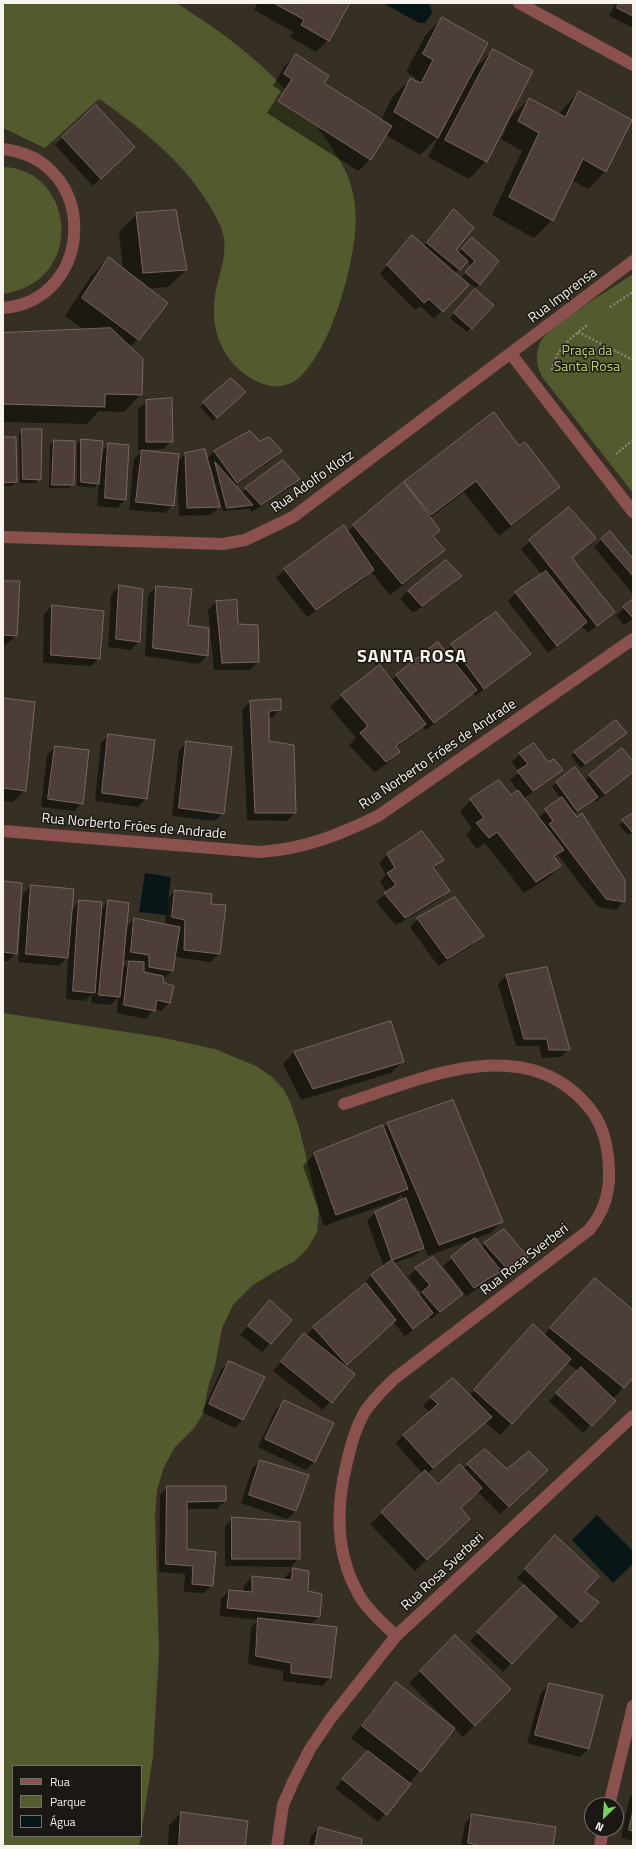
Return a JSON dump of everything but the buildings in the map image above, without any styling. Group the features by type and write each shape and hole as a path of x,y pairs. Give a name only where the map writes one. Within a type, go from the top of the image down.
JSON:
{"street":[{"path":"519,3 633,65"},
{"path":"3,149 25,154 37,160 48,168 57,178 71,203 75,230 70,256 64,269 56,280 35,298 20,304 3,308"},
{"name":"Rua Imprensa","path":"511,354 633,262"},
{"path":"511,354 633,512"},
{"name":"Rua Adolfo Klotz","path":"3,537 223,544 245,540 292,517 511,354"},
{"name":"Rua Norberto Fróes de Andrade","path":"3,831 260,852 283,851 342,834 378,816 633,639"},
{"name":"Rua Rosa Sverberi","path":"344,1104 447,1071 482,1065 507,1065 531,1070 557,1080 579,1096 597,1119 603,1130 608,1156 607,1196 604,1209 589,1230 381,1391 356,1429 341,1486 339,1504 341,1540 350,1575 358,1594 396,1636"},
{"name":"Rua Rosa Sverberi","path":"277,1846 283,1806 293,1782 310,1749 331,1718 396,1636 633,1416"},
{"path":"611,1797 633,1706"}],"path":[{"path":"608,309 633,292"},
{"path":"552,373 557,355 578,332 590,323"},
{"path":"578,332 633,360"},
{"path":"616,454 633,440"},
{"path":"611,448 620,459"}],"green space":[{"path":"169,2 177,4 215,29 252,58 287,91 317,126 340,161 348,177 352,188 356,223 346,283 337,311 318,353 301,376 293,382 283,386 268,386 250,378 239,370 223,349 215,323 214,310 215,296 224,252 223,234 220,225 210,205 197,187 168,154 152,139 99,99 45,148 3,128 3,3"},
{"path":"3,167 27,173 45,186 57,205 62,227 59,249 49,269 30,285 3,294"},
{"name":"Praça da Santa Rosa","path":"633,274 633,493 543,378 539,370 537,356 540,343 556,326"},
{"path":"3,1013 159,1037 215,1049 256,1066 271,1076 284,1090 291,1104 300,1131 319,1211 317,1232 308,1248 295,1261 253,1285 233,1305 222,1328 215,1366 208,1387 204,1412 194,1428 175,1447 163,1469 157,1491 155,1515 159,1652 153,1756 142,1828 142,1765 12,1765 12,1837 141,1837 139,1846 3,1846"}],"water":[{"path":"383,3 427,3 430,5 432,13 425,23 419,23"},
{"path":"145,873 171,877 166,915 139,912"},
{"path":"597,1515 633,1551 633,1564 613,1583 572,1540"}],"district":[{"name":"SANTA ROSA","path":"412,658"}]}
